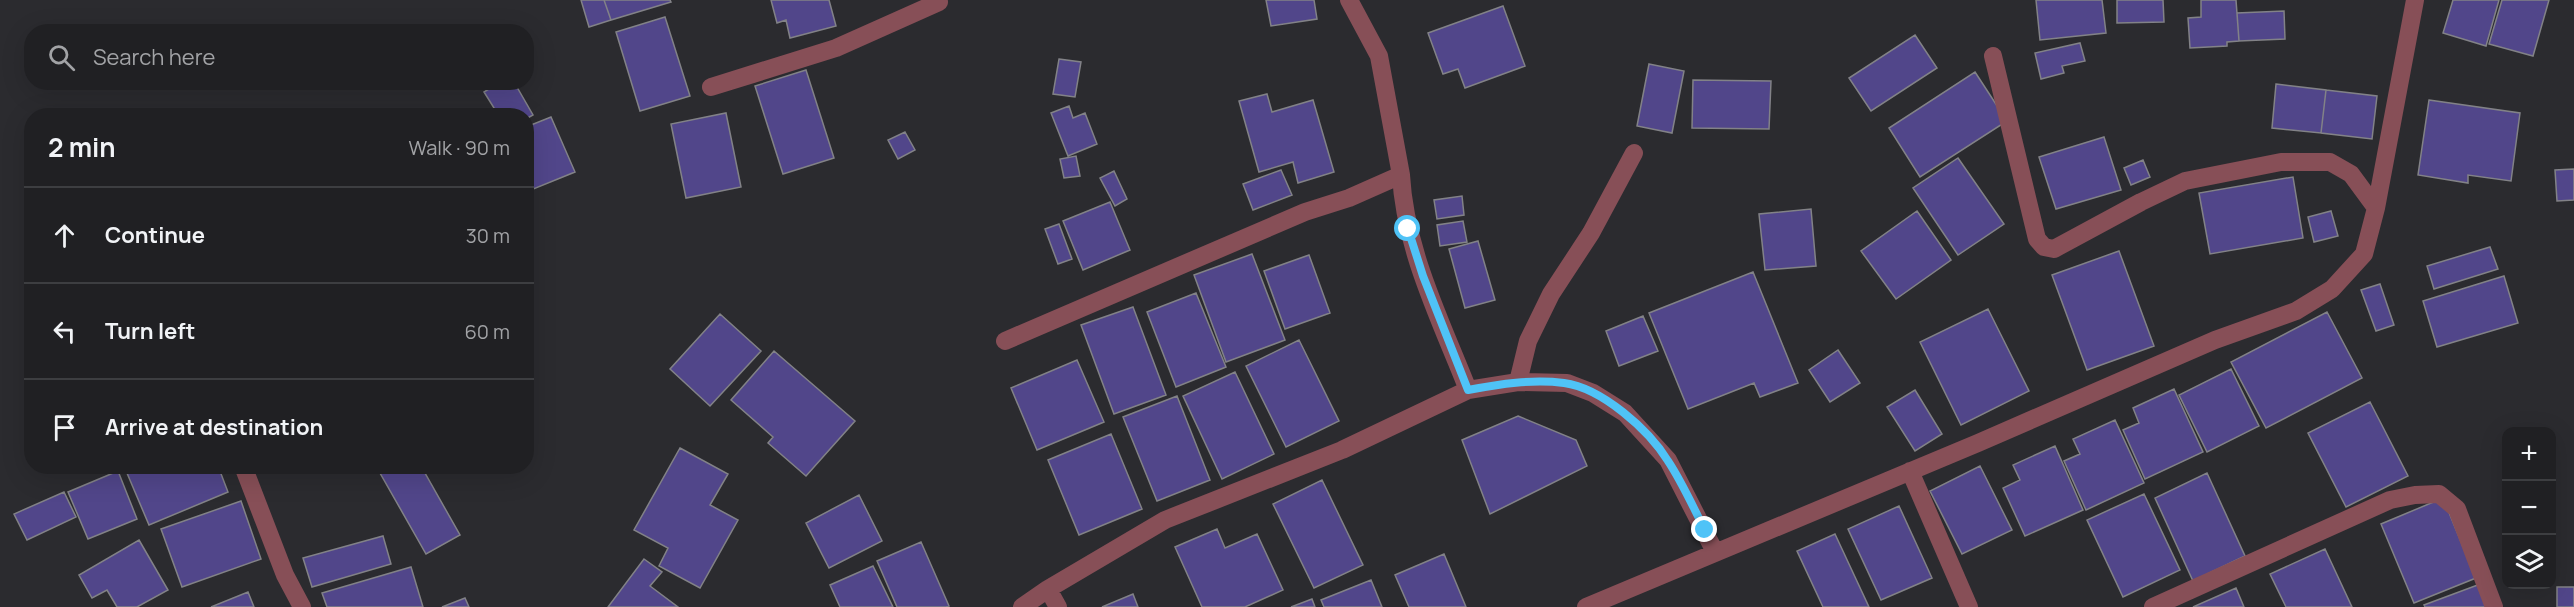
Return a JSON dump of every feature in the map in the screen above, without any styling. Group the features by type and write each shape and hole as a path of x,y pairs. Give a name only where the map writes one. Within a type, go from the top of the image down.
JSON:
{"street":[{"path":"1348,0 1379,56 1401,176 1408,229 1423,276 1468,390"},
{"path":"1586,607 2215,340 2296,311 2331,290 2364,254 2376,208 2415,0"},
{"path":"711,87 836,48 940,1"},
{"path":"1993,56 2037,239 2044,246 2054,249 2185,181 2281,162 2330,162 2351,174 2376,208"},
{"path":"1518,382 1528,341 1551,294 1591,233 1634,153"},
{"path":"1005,341 1294,216 1348,198 1401,176"},
{"path":"1022,607 1048,589 1165,520 1342,450 1468,390 1518,382 1567,383 1593,393 1625,413 1668,460 1715,552"},
{"path":"1910,471 1969,607"},
{"path":"246,474 285,575 302,607"},
{"path":"2153,607 2390,500 2415,495 2439,494 2457,508 2494,607"},
{"path":"1048,589 1058,607"}],"building":[{"path":"581,0 604,0 611,20 589,27"},
{"path":"604,0 670,0 671,2 611,20"},
{"path":"771,0 829,0 836,26 790,38 786,20 777,23"},
{"path":"1266,0 1314,0 1317,19 1271,26"},
{"path":"2036,0 2102,0 2106,33 2040,40"},
{"path":"2117,0 2163,0 2164,22 2117,23"},
{"path":"2201,0 2236,0 2239,41 2227,42 2227,46 2190,48 2188,18 2201,17"},
{"path":"2453,0 2499,0 2486,46 2443,33"},
{"path":"2502,0 2549,0 2533,56 2489,44"},
{"path":"1503,6 1525,66 1465,88 1458,69 1443,74 1428,33"},
{"path":"2284,11 2285,39 2239,41 2237,13"},
{"path":"665,17 690,96 640,111 616,32"},
{"path":"1915,35 1937,68 1871,111 1849,78"},
{"path":"2080,43 2085,61 2062,66 2064,73 2041,79 2035,53"},
{"path":"1059,59 1081,62 1075,97 1053,94"},
{"path":"1649,64 1684,71 1672,133 1637,126"},
{"path":"806,70 834,158 783,174 755,86"},
{"path":"1975,72 2007,121 1920,177 1889,128"},
{"path":"1693,80 1771,81 1769,129 1692,128"},
{"path":"2276,84 2326,90 2321,133 2272,128"},
{"path":"487,90 519,90 529,108 494,108 484,92"},
{"path":"2326,90 2377,96 2372,139 2321,133"},
{"path":"1267,94 1272,112 1313,100 1334,172 1298,183 1293,162 1259,172 1239,101"},
{"path":"2429,100 2520,113 2511,181 2468,175 2468,183 2418,175"},
{"path":"1069,106 1073,118 1085,113 1097,144 1068,156 1051,113"},
{"path":"726,113 741,187 686,198 671,124"},
{"path":"551,117 575,172 534,189 534,124"},
{"path":"905,132 915,150 898,159 888,140"},
{"path":"2104,137 2121,190 2056,209 2039,157"},
{"path":"1076,156 1080,176 1064,178 1060,159"},
{"path":"1958,158 2004,224 1958,255 1913,188"},
{"path":"2143,160 2150,177 2131,185 2124,168"},
{"path":"2574,169 2574,200 2557,201 2555,170"},
{"path":"1281,170 1292,195 1253,210 1243,184"},
{"path":"1114,171 1127,199 1115,206 1100,178"},
{"path":"2293,177 2303,238 2210,254 2199,193"},
{"path":"1462,196 1464,215 1437,219 1434,200"},
{"path":"1110,202 1130,250 1083,270 1063,221"},
{"path":"1811,209 1816,266 1765,270 1759,214"},
{"path":"1917,211 1951,260 1896,299 1861,251"},
{"path":"2331,211 2338,236 2314,242 2308,217"},
{"path":"1463,221 1467,242 1440,246 1437,225"},
{"path":"1059,224 1072,259 1058,264 1045,229"},
{"path":"1478,241 1495,300 1465,308 1449,249"},
{"path":"2490,247 2498,269 2434,289 2427,266"},
{"path":"2119,251 2154,346 2087,370 2052,275"},
{"path":"1252,254 1285,340 1226,362 1194,275"},
{"path":"1309,255 1330,313 1285,329 1264,271"},
{"path":"1753,272 1798,383 1760,397 1754,383 1688,409 1649,313"},
{"path":"2504,276 2518,323 2437,347 2423,301"},
{"path":"2380,284 2394,325 2376,331 2361,290"},
{"path":"1196,293 1226,367 1176,387 1147,312"},
{"path":"1133,307 1166,395 1114,414 1081,325"},
{"path":"1988,309 2029,391 1961,425 1920,342"},
{"path":"2327,312 2362,378 2266,428 2231,362"},
{"path":"720,314 761,351 710,406 670,369"},
{"path":"1643,316 1658,351 1619,366 1606,331"},
{"path":"1299,340 1339,421 1286,447 1246,366"},
{"path":"1838,350 1860,383 1830,402 1809,370"},
{"path":"774,351 855,421 806,476 768,443 773,437 731,400"},
{"path":"1077,360 1104,422 1037,450 1011,388"},
{"path":"2231,369 2259,426 2207,452 2179,395"},
{"path":"1235,372 1274,454 1222,479 1183,396"},
{"path":"2174,389 2203,452 2145,479 2123,430 2139,423 2133,408"},
{"path":"1915,390 1942,434 1915,451 1887,407"},
{"path":"1177,396 1210,480 1157,501 1123,417"},
{"path":"2370,402 2408,476 2346,507 2308,433"},
{"path":"1518,416 1576,440 1587,466 1490,514 1462,440"},
{"path":"2115,420 2144,483 2086,510 2064,461 2080,454 2073,439"},
{"path":"1111,434 1142,509 1079,535 1048,460"},
{"path":"2055,446 2083,510 2025,536 2003,488 2020,480 2013,465"},
{"path":"680,448 728,474 710,505 738,520 700,588 659,566 668,548 634,530"},
{"path":"1980,466 2012,530 1962,554 1930,491"},
{"path":"2207,473 2245,556 2193,581 2155,498"},
{"path":"111,474 119,474 137,519 88,539 68,492"},
{"path":"127,474 221,474 228,492 149,525"},
{"path":"381,474 426,474 460,535 426,554"},
{"path":"1322,480 1363,565 1314,588 1273,504"},
{"path":"64,492 76,517 27,540 14,514"},
{"path":"2144,494 2180,570 2123,597 2087,520"},
{"path":"859,495 882,541 829,568 806,523"},
{"path":"2443,498 2476,578 2414,603 2381,524"},
{"path":"241,501 261,559 182,587 161,529"},
{"path":"1899,506 1932,578 1881,600 1848,529"},
{"path":"1217,529 1225,548 1257,534 1283,590 1245,607 1202,607 1175,547"},
{"path":"1835,534 1869,607 1823,607 1797,551"},
{"path":"383,536 391,564 312,587 303,558"},
{"path":"139,540 168,590 137,607 117,607 107,590 92,598 79,575"},
{"path":"921,542 949,606 897,607 877,561"},
{"path":"2325,549 2352,607 2286,607 2270,574"},
{"path":"1444,554 1466,607 1409,607 1395,575"},
{"path":"644,559 662,572 650,586 678,607 608,607"},
{"path":"873,566 893,607 840,607 830,585"},
{"path":"411,567 423,607 327,607 322,593"},
{"path":"1371,580 1382,607 1324,607 1321,600"},
{"path":"2483,583 2491,607 2425,607 2424,605"},
{"path":"2557,587 2574,587 2574,607 2557,607"},
{"path":"2236,588 2244,607 2193,607"},
{"path":"248,592 254,607 211,607"},
{"path":"1133,594 1138,607 1102,607"},
{"path":"465,598 469,607 442,607"},
{"path":"1312,599 1315,607 1291,607"}],"route":[{"path":"1408,229 1423,276 1468,390 1500,384 1537,381 1567,383 1593,393 1625,413 1668,460 1705,530"}]}
